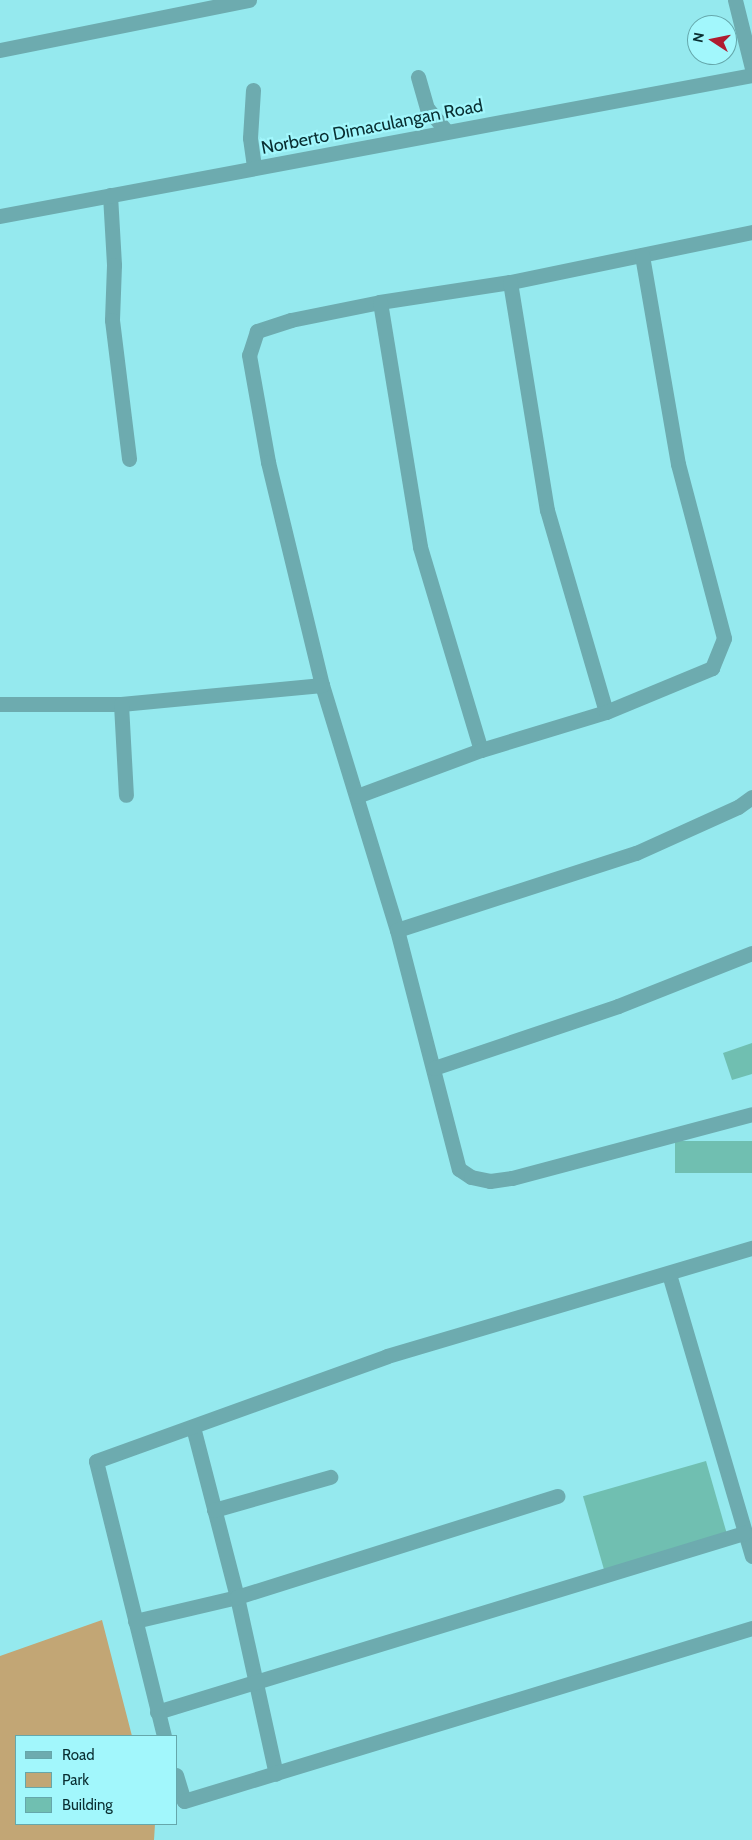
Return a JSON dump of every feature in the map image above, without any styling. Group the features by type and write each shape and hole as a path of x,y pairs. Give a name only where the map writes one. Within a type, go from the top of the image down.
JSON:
{"street":[{"path":"0,50 249,0"},
{"path":"735,0 752,68"},
{"name":"Norberto Dimaculangan Road","path":"0,216 752,74"},
{"path":"418,77 427,108 446,131"},
{"path":"252,90 250,138 254,168"},
{"path":"110,195 114,265 112,320 129,459"},
{"path":"752,232 510,282 380,302 290,320 257,331 249,355 268,462 322,685 397,930 459,1169 471,1177 490,1181 512,1178 752,1114"},
{"path":"357,796 481,750 606,712 712,668 724,638 678,464 642,256"},
{"path":"510,282 547,510 606,712"},
{"path":"380,302 420,547 481,750"},
{"path":"0,704 121,704 322,685"},
{"path":"121,704 126,795"},
{"path":"397,930 636,853 738,808 752,797"},
{"path":"434,1068 618,1006 752,953"},
{"path":"164,1735 96,1461 387,1356 752,1248"},
{"path":"669,1274 752,1556"},
{"path":"193,1427 237,1597 276,1774"},
{"path":"214,1510 330,1477"},
{"path":"134,1621 237,1597 557,1496"},
{"path":"157,1712 744,1533"},
{"path":"178,1781 184,1800 276,1774 752,1628"}],"green space":[{"path":"102,1620 132,1735 15,1735 15,1825 155,1825 154,1840 0,1840 0,1656"}],"building":[{"path":"752,1043 752,1074 732,1080 723,1053"},
{"path":"675,1141 752,1141 752,1173 675,1173"},
{"path":"706,1461 727,1534 604,1569 583,1496"}]}
